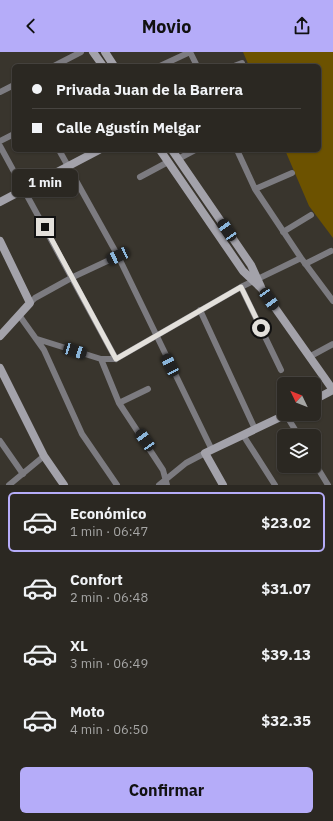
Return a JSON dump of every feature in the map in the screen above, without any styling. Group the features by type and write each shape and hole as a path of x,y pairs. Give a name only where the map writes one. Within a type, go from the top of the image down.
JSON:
{"main road":[{"path":"93,52 101,64"},
{"path":"105,52 113,64"},
{"path":"0,202 95,152"},
{"path":"161,152 244,271 256,280"},
{"path":"174,152 251,265 256,280 261,288 333,390 321,396"},
{"path":"0,241 30,303 1,334"},
{"path":"0,368 44,456 64,485"},
{"path":"223,485 208,452 277,418"}],"street":[{"path":"58,64 81,52"},
{"path":"164,64 190,52 196,64"},
{"path":"0,92 12,86"},
{"path":"0,141 12,135"},
{"path":"0,146 116,359"},
{"path":"60,152 118,256 208,452 186,463 166,483 159,485"},
{"path":"178,158 191,152"},
{"path":"238,152 255,189 283,232 300,258 332,296"},
{"path":"140,177 168,162"},
{"path":"255,189 292,173"},
{"path":"283,232 311,216"},
{"path":"305,264 331,252"},
{"path":"30,303 35,298 118,256"},
{"path":"37,339 101,359 116,359 241,287 300,258"},
{"path":"241,287 281,370"},
{"path":"200,310 256,429"},
{"path":"19,315 44,350 82,434 116,485"},
{"path":"309,357 333,344"},
{"path":"101,359 119,404 163,470 166,483"},
{"path":"119,404 148,389"},
{"path":"243,435 275,485"},
{"path":"0,441 23,474"},
{"path":"9,485 44,456"},
{"path":"321,473 328,485"}],"shaded area":[{"path":"243,52 333,52 333,238 309,206 286,152 321,152 321,64 248,64"}],"route":[{"path":"45,227 116,359 241,287 261,328"}]}
